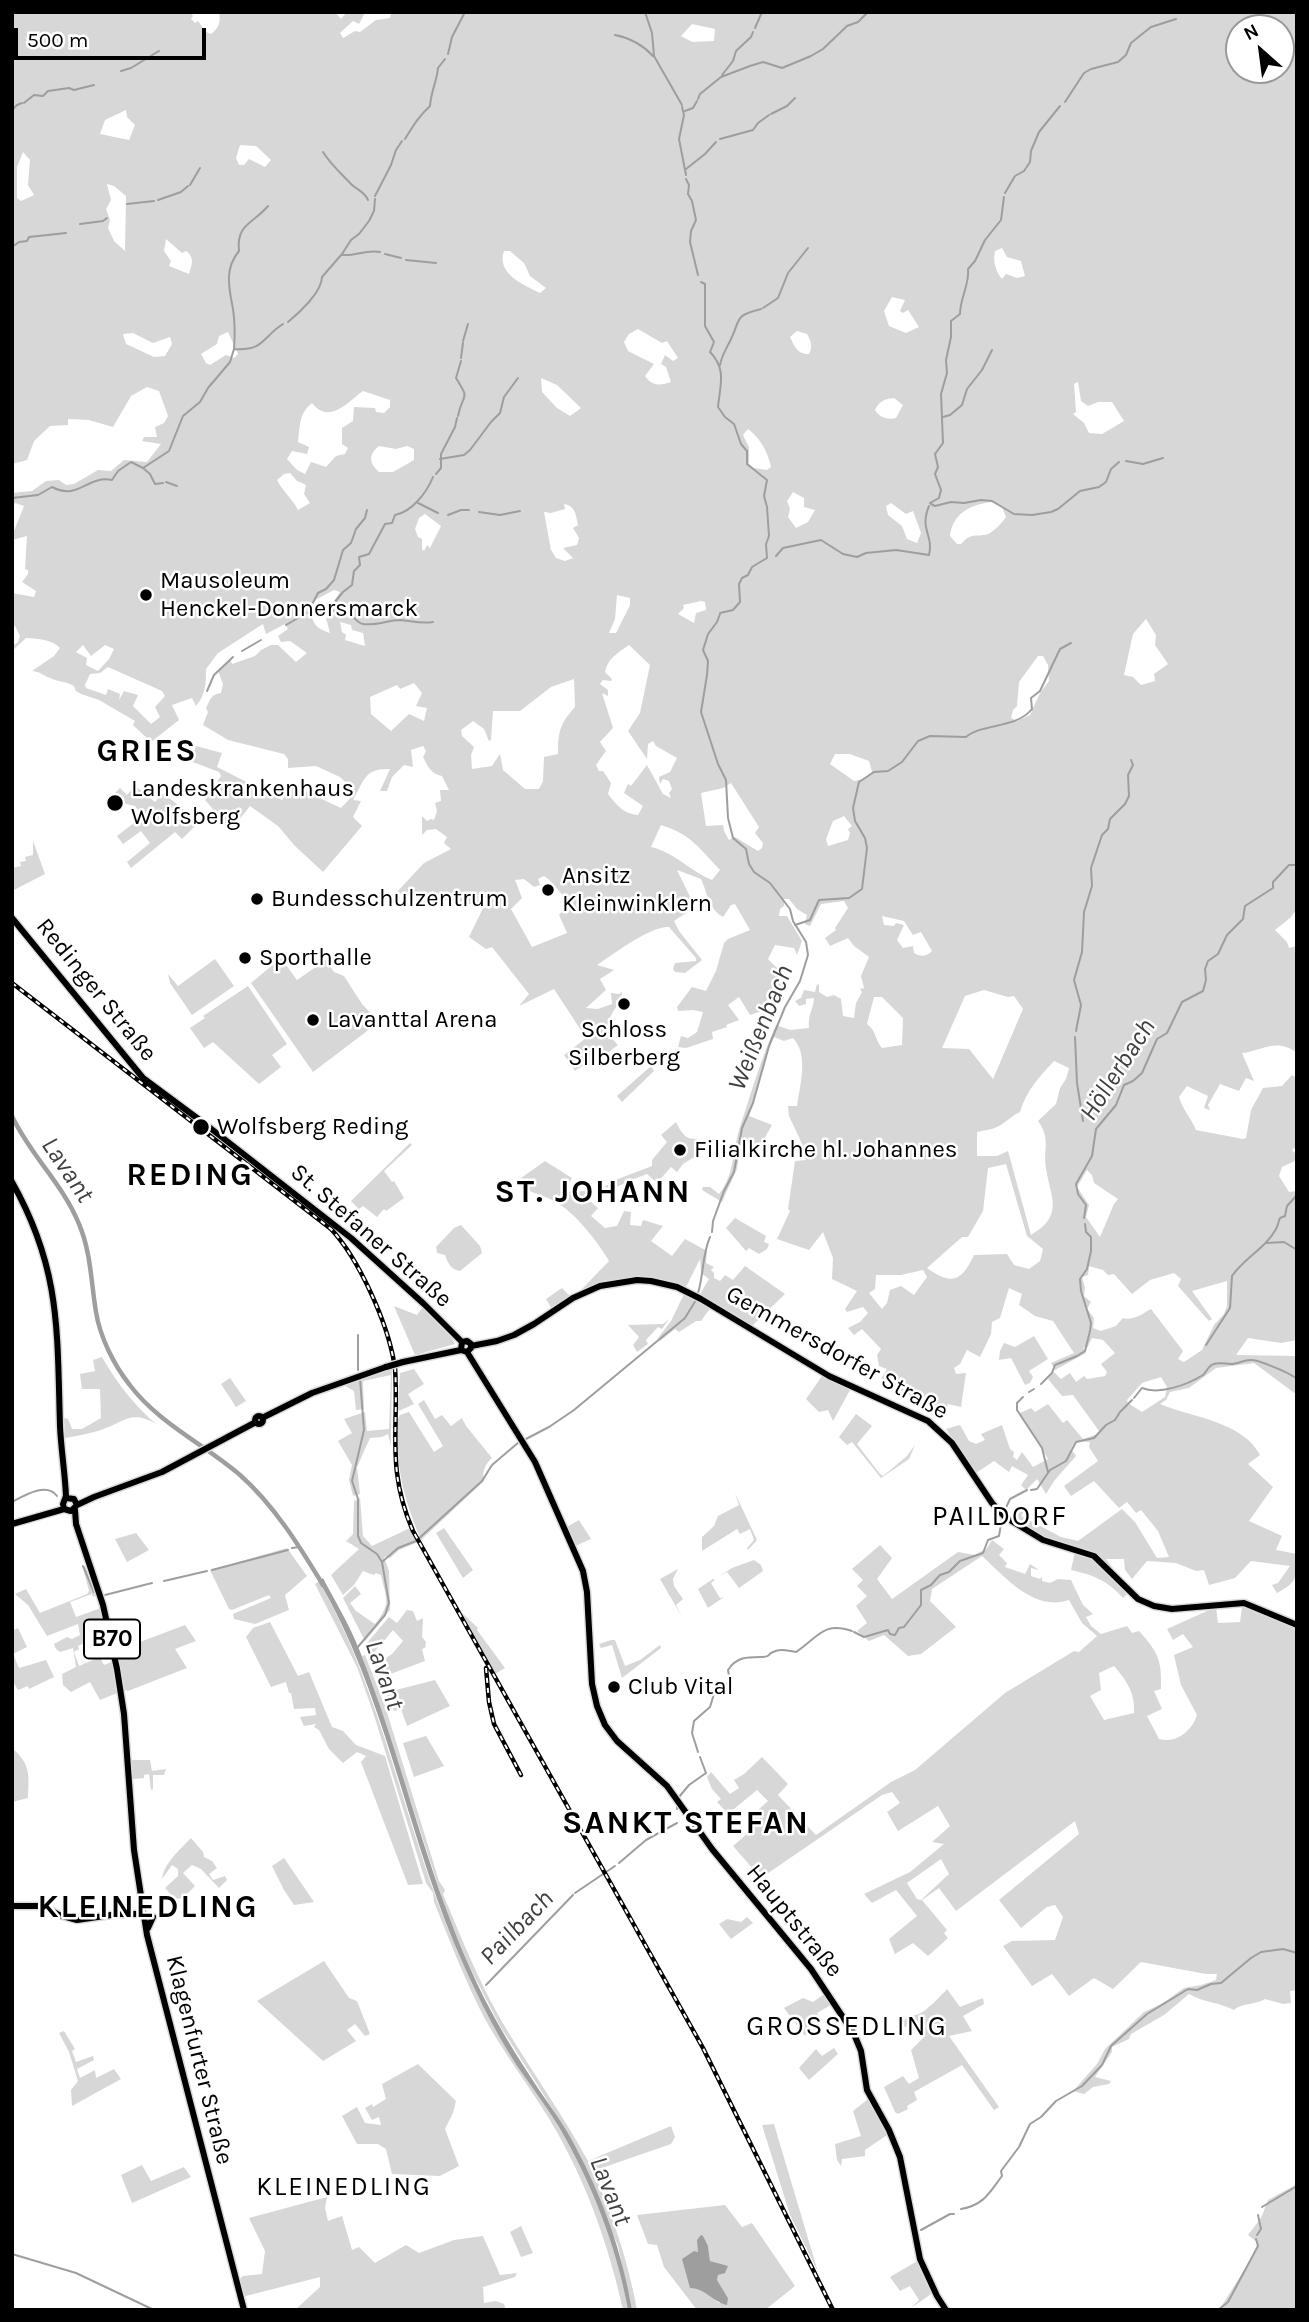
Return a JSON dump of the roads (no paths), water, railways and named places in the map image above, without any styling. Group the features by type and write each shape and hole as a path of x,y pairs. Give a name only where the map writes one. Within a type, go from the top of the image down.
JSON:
{"main road":[{"name":"Redinger Straße","path":"12,918 143,1078 219,1135"},
{"name":"St. Stefaner Straße","path":"219,1135 361,1246 465,1348 522,1440"},
{"name":"Klagenfurter Straße","path":"12,1182 31,1216 53,1287 57,1315 61,1440 65,1472 70,1504 103,1605 117,1669 134,1850 149,1941 244,2310"},
{"name":"Gemmersdorfer Straße","path":"12,1524 162,1472 312,1393 403,1362 514,1335 573,1298 600,1286 628,1281 651,1281 678,1287 829,1376 928,1421 952,1443 992,1503 1005,1517 1043,1540 1098,1558 1138,1599 1172,1609 1244,1603 1297,1625"},
{"name":"Hauptstraße","path":"522,1440 553,1501 583,1571 587,1592 592,1684 597,1706 618,1741 667,1786 704,1839 782,1931 826,1990 856,2038 867,2090 896,2144 920,2259 946,2310"},
{"path":"12,1906 44,1906 58,1915 77,1920 118,1914 144,1914"},
{"path":"149,1941 148,1928 153,1917"}],"waterway":[{"path":"448,54 452,37 465,12"},
{"name":"Weißenbach","path":"645,12 652,33 654,56 682,105"},
{"path":"755,28 762,12"},
{"path":"698,99 700,94 721,77 763,62 782,68 811,56 868,12"},
{"path":"1065,102 1084,73 1118,62 1126,55 1131,43 1151,27 1176,19"},
{"path":"722,75 733,61 736,51 753,32"},
{"path":"615,35 636,42 653,56"},
{"path":"121,71 159,51"},
{"path":"405,139 419,117 430,106 438,68 445,59"},
{"path":"24,103 34,95 43,96 48,91 69,88 74,90 94,85"},
{"path":"771,114 787,106 795,98"},
{"path":"685,111 693,108 697,101"},
{"path":"12,110 22,103"},
{"path":"1005,193 1015,176 1024,171 1030,162 1031,151 1039,132 1060,106"},
{"name":"Weißenbach","path":"682,107 684,115 679,139 686,175"},
{"path":"720,139 753,130 769,115"},
{"path":"375,196 402,141"},
{"path":"686,169 716,142"},
{"path":"323,152 336,169 368,200"},
{"path":"190,185 200,168"},
{"name":"Weißenbach","path":"686,179 696,220 690,242 698,275"},
{"path":"158,200 181,192 188,186"},
{"path":"930,503 939,498 941,490 935,474 938,467 935,454 943,443 941,394 947,373 951,321 960,314 968,269 1001,220 1004,197"},
{"path":"288,322 309,302 322,277 369,221 374,211 375,199"},
{"path":"127,204 154,201"},
{"path":"234,349 229,272 239,251 240,235 268,206"},
{"path":"80,224 107,218"},
{"path":"12,247 27,241 29,237 66,233"},
{"path":"763,308 778,298 788,273 808,248"},
{"path":"343,255 380,252"},
{"path":"385,254 401,258"},
{"path":"406,260 436,263"},
{"name":"Weißenbach","path":"701,282 705,284 705,326 714,342 710,352 721,371 718,407 734,424 741,444 747,451 747,464 767,480 764,496 769,536 766,544 767,558 752,567 748,575 742,578 739,584 740,602 733,610 720,613"},
{"path":"720,365 742,316 761,309"},
{"path":"12,498 38,495 52,487 69,491 103,479 112,480 118,471 131,462 143,468 169,451 183,416 200,402 230,362 234,349 258,345 283,324"},
{"path":"463,341 468,324"},
{"path":"461,358 463,343"},
{"path":"943,417 962,405 967,389 982,370 992,350"},
{"path":"458,416 465,394 456,378 461,361"},
{"path":"440,459 464,455 470,450 500,413 504,397 518,378"},
{"path":"436,474 441,468 441,454 457,418"},
{"path":"1126,461 1143,464 1163,458"},
{"path":"931,504 935,506 981,500 992,501 1014,514 1051,512 1080,491 1099,487 1106,482 1111,469 1119,462"},
{"path":"143,468 155,484 163,483"},
{"path":"326,613 352,585 354,571 360,565 359,557 369,554 385,524 392,523 395,515 413,506 433,477"},
{"path":"166,482 177,486"},
{"path":"418,503 438,513"},
{"path":"776,556 783,548 821,540 843,554 857,557 866,553 896,550 929,555 930,542 925,521 929,506"},
{"path":"310,608 318,593 334,580 343,550 351,543 367,510"},
{"path":"448,515 469,510"},
{"path":"479,512 500,515 520,511"},
{"path":"329,610 350,614 363,624 400,620 433,622"},
{"path":"286,625 310,611 321,615"},
{"name":"Weißenbach","path":"712,1232 713,1221 734,1172 742,1128 753,1103 769,1046 785,1007 800,981 808,955 806,942 793,921 790,909 770,883 754,872 746,849 733,838 728,818 726,780 701,712 708,661 703,650 708,634 720,614"},
{"path":"242,651 261,640"},
{"path":"795,925 810,920 819,900 849,898 862,889 867,848 865,838 855,821 853,808 859,782 874,772 888,771 902,762 918,741 930,736 966,737 1025,715 1032,709 1031,698 1040,691 1060,649 1071,643"},
{"path":"207,691 214,675 233,657"},
{"path":"1076,1031 1081,1005 1074,980 1082,952 1084,912 1092,886 1091,868 1110,819 1129,796 1128,775 1133,765 1131,760"},
{"name":"Höllerbach","path":"1084,1218 1086,1205 1078,1194 1076,1184 1092,1156 1096,1129 1116,1105 1124,1085 1142,1073 1157,1039 1167,1033 1182,1002 1203,991 1208,961 1218,954 1227,935 1243,919 1245,906 1273,888 1273,882 1289,865 1297,865"},
{"path":"1075,1037 1077,1083 1083,1121"},
{"name":"Lavant","path":"12,1116 79,1224 88,1256 101,1331 123,1376 154,1410 240,1475 264,1499 286,1527 323,1585"},
{"path":"1206,1345 1230,1308 1232,1276 1272,1236 1280,1218 1285,1216 1287,1206 1297,1195"},
{"name":"Höllerbach","path":"1041,1384 1052,1373 1055,1365 1085,1351 1091,1323 1080,1279 1087,1269 1091,1251 1091,1237 1086,1232 1085,1224"},
{"name":"Weißenbach","path":"698,1293 710,1237"},
{"path":"1266,1243 1284,1242 1297,1250"},
{"name":"Weißenbach","path":"524,1440 574,1410 685,1318 696,1300"},
{"path":"358,1335 358,1370"},
{"name":"Pailbach","path":"1134,1398 1142,1388 1165,1390 1189,1382 1218,1363 1256,1361 1297,1379"},
{"path":"357,1648 385,1615 389,1603 382,1562 377,1554 361,1543 358,1536 358,1499 352,1481 364,1430 360,1379"},
{"name":"Höllerbach","path":"1029,1392 1034,1389"},
{"name":"Höllerbach","path":"1023,1397 1017,1403 1017,1410 1042,1448 1048,1472"},
{"name":"Pailbach","path":"1031,1490 1037,1489 1050,1470 1066,1461 1076,1442 1094,1438 1115,1420 1132,1400"},
{"name":"Weißenbach","path":"382,1562 398,1548 416,1541 482,1481 492,1465 519,1442"},
{"path":"12,1502 42,1490 48,1490 57,1496"},
{"name":"Pailbach","path":"1004,1512 1010,1499 1027,1490"},
{"name":"Pailbach","path":"854,1632 864,1637 888,1630 895,1635 921,1605 921,1590 931,1585 940,1575 949,1572 960,1561 983,1553 988,1540 999,1536 1002,1518"},
{"name":"Lavant","path":"292,1548 299,1547"},
{"path":"212,1570 288,1550"},
{"path":"83,1566 94,1592"},
{"path":"164,1581 207,1571"},
{"path":"105,1595 152,1583"},
{"name":"Pailbach","path":"698,1752 692,1733 694,1721 710,1707 714,1694 730,1681 728,1670 735,1662 748,1657 767,1656 779,1650 796,1652 828,1629 842,1628 852,1631"},
{"name":"Pailbach","path":"679,1797 689,1785 706,1773 700,1757"},
{"name":"Pailbach","path":"619,1863 646,1840 677,1823"},
{"name":"Pailbach","path":"575,1893 615,1866"},
{"name":"Pailbach","path":"486,1985 573,1895"},
{"path":"961,2209 975,2205 985,2197 1002,2176 1001,2171 1019,2147 1030,2124 1056,2101 1082,2086 1102,2065 1111,2046 1147,2014 1188,1989 1197,1990 1221,1983 1261,1952 1283,1949 1297,1953"},
{"path":"1262,2207 1297,2186"},
{"path":"921,2230 954,2214"},
{"path":"1257,2235 1261,2229 1258,2215"},
{"path":"1218,2310 1228,2302 1258,2246 1256,2239"},
{"path":"12,2254 76,2273 154,2310"}],"railway":[{"path":"12,983 331,1229 352,1257 370,1292 385,1329 394,1362"},
{"path":"395,1367 396,1468 399,1488 413,1531 703,2048 833,2310"},
{"path":"486,1668 494,1724 521,1775"}],"place":[{"name":"Mausoleum Henckel-Donnersmarck","path":"146,595"},
{"name":"Landeskrankenhaus Wolfsberg","path":"115,803"},
{"name":"Ansitz Kleinwinklern","path":"548,890"},
{"name":"Bundesschulzentrum","path":"257,899"},
{"name":"Sporthalle","path":"245,958"},
{"name":"Schloss Silberberg","path":"624,1004"},
{"name":"Lavanttal Arena","path":"313,1020"},
{"name":"Wolfsberg Reding","path":"201,1127"},
{"name":"Filialkirche hl. Johannes","path":"680,1150"},
{"name":"Club Vital","path":"614,1687"}],"district":[{"name":"GRIES","path":"147,752"},
{"name":"REDING","path":"190,1176"},
{"name":"ST. JOHANN","path":"593,1193"},
{"name":"PAILDORF","path":"1000,1517"},
{"name":"SANKT STEFAN","path":"686,1824"},
{"name":"KLEINEDLING","path":"148,1908"},
{"name":"GROSSEDLING","path":"847,2027"},
{"name":"KLEINEDLING","path":"344,2188"}]}
